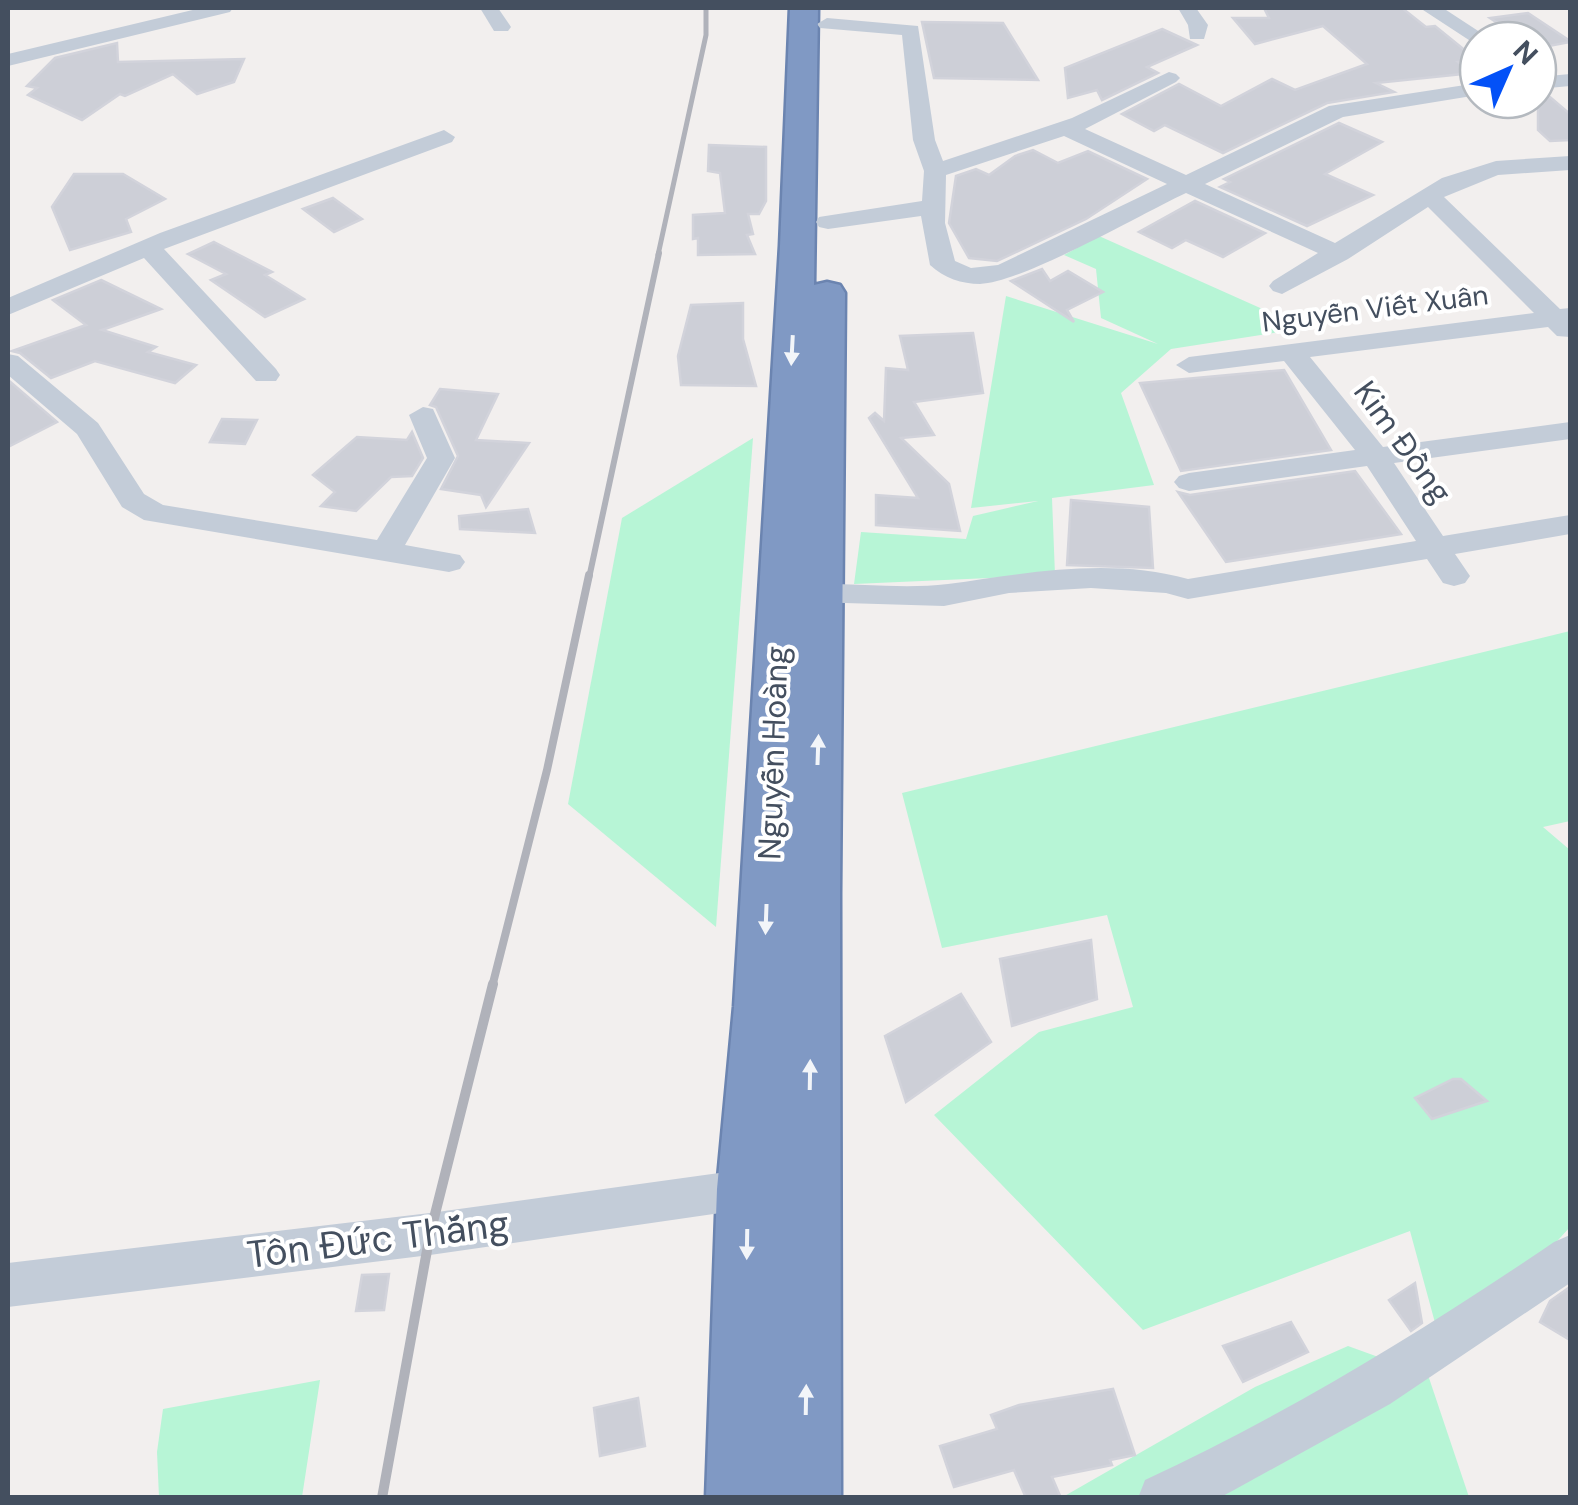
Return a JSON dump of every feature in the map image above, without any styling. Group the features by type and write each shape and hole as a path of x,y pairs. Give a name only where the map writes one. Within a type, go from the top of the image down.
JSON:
{"highway":[{"name":"Nguyễn Hoàng","path":"805,1498 828,222 819,13"},
{"name":"Nguyễn Hoàng","path":"742,1498 748,1190 762,1007 798,246 819,13"}],"street":[{"path":"8,60 223,8"},
{"path":"489,8 501,27"},
{"path":"1187,8 1198,25 1197,35"},
{"path":"1430,8 1458,25"},
{"path":"819,13 910,30 924,140 935,171 937,250 944,266 964,275 989,277 1344,108 1458,92"},
{"path":"8,35 33,52"},
{"path":"935,171 1065,128 1170,78"},
{"path":"1065,128 1339,254"},
{"path":"8,308 148,247 444,138"},
{"path":"1282,286 1339,254 1428,194 1496,168 1568,165"},
{"path":"1428,194 1565,322"},
{"path":"828,222 933,207"},
{"path":"148,247 266,374"},
{"name":"Nguyễn Viết Xuân","path":"1189,366 1565,322"},
{"name":"Kim Đồng","path":"1291,352 1375,456 1454,576"},
{"path":"8,362 88,429 110,466 143,508 176,518 449,562"},
{"path":"386,552 441,458 440,446 424,426 423,415"},
{"path":"1189,482 1570,430"},
{"path":"823,595 944,595 1009,583 1091,578 1166,583 1188,589 1570,525"},
{"name":"Tôn Đức Thắng","path":"8,1285 430,1234 748,1190"},
{"path":"1163,1498 1262,1451 1342,1406 1570,1257"}],"green space":[{"path":"1099,236 1305,328 1171,349 1121,393 1154,485 1052,498 1055,575 854,584 861,532 966,539 973,516 1038,501 971,508 1006,296 1158,344 1101,318 1096,269 1064,255"},
{"path":"753,438 716,927 568,804 622,518"},
{"path":"1570,631 1570,821 1543,827 1570,850 1570,1227 1446,1363 1410,1231 1143,1330 934,1115 1039,1032 1133,1007 1107,915 942,948 902,793"},
{"path":"1348,1346 1428,1375 1469,1497 1061,1498 1255,1387"},
{"path":"320,1380 302,1497 159,1497 157,1452 163,1409"}],"building":[{"path":"1264,8 1402,8 1458,45 1458,74 1376,83 1394,92 1327,103 1223,153 1165,125 1154,131 1122,114 1179,84 1221,106 1272,79 1295,90 1367,64 1323,26 1255,44 1233,18 1269,18"},
{"path":"1528,13 1538,20 1493,20 1490,18"},
{"path":"922,22 1003,23 1038,80 934,78"},
{"path":"1162,29 1197,45 1147,67 1158,73 1102,100 1097,90 1068,98 1065,68"},
{"path":"1558,33 1570,41 1558,44"},
{"path":"117,43 118,62 244,59 234,82 197,94 173,74 125,96 120,94 82,120 28,95 37,88 27,86 55,58"},
{"path":"1558,104 1570,114 1570,140 1550,141 1538,130 1538,120 1558,120"},
{"path":"1339,123 1382,142 1325,174 1373,195 1307,226 1220,187 1230,182 1224,179"},
{"path":"709,145 766,147 766,201 759,214 748,214 753,234 747,235 755,254 698,255 693,215 725,213 720,173 708,171"},
{"path":"1033,150 1058,163 1088,151 1147,179 1086,219 997,261 969,258 949,223 956,176 976,169 989,175 1015,156"},
{"path":"74,174 123,174 165,199 126,219 131,232 70,250 52,207"},
{"path":"333,198 362,219 334,232 303,209"},
{"path":"1195,201 1265,233 1223,257 1186,240 1172,248 1139,232"},
{"path":"214,242 272,272 265,275 304,299 265,317 211,280 226,274 188,254"},
{"path":"1042,269 1050,281 1068,271 1103,292 1067,310 1074,322 1011,281"},
{"path":"101,280 161,309 102,330 156,347 148,352 196,365 175,383 95,361 51,378 12,351 86,325 53,300"},
{"path":"743,303 743,339 756,386 681,385 678,356 691,305"},
{"path":"973,333 983,393 914,402 934,435 901,438 949,484 960,531 876,525 876,495 918,498 869,418 875,413 884,421 886,368 908,370 900,336"},
{"path":"1284,370 1331,450 1181,471 1140,383"},
{"path":"8,380 57,422 8,447"},
{"path":"440,389 498,394 476,440 529,443 486,507 481,495 441,489 458,456 436,407 430,405"},
{"path":"222,419 257,420 245,444 210,442"},
{"path":"412,432 423,458 412,476 391,477 356,511 321,506 335,492 313,475 357,437 407,440"},
{"path":"1355,471 1401,534 1226,562 1178,492 1190,495"},
{"path":"1071,500 1149,507 1153,568 1067,565"},
{"path":"528,509 535,533 460,529 459,516"},
{"path":"1091,940 1097,999 1012,1026 1000,959"},
{"path":"961,994 991,1042 906,1102 885,1036"},
{"path":"1453,1079 1461,1079 1487,1101 1432,1119 1415,1098"},
{"path":"389,1274 384,1310 356,1311 362,1275"},
{"path":"1415,1283 1422,1323 1411,1331 1389,1300"},
{"path":"1570,1287 1570,1340 1540,1322 1550,1301"},
{"path":"1291,1322 1308,1352 1243,1382 1223,1346"},
{"path":"1113,1389 1135,1455 1110,1460 1112,1465 1052,1477 1061,1498 1026,1498 1014,1470 954,1487 940,1446 997,1429 991,1415 1019,1405"},
{"path":"638,1398 645,1446 600,1456 594,1408"}],"railway":[{"path":"658,255 706,35 706,8"},
{"path":"589,578 659,253"},
{"path":"492,987 547,770 589,575"},
{"path":"382,1498 430,1234 493,984"}]}
